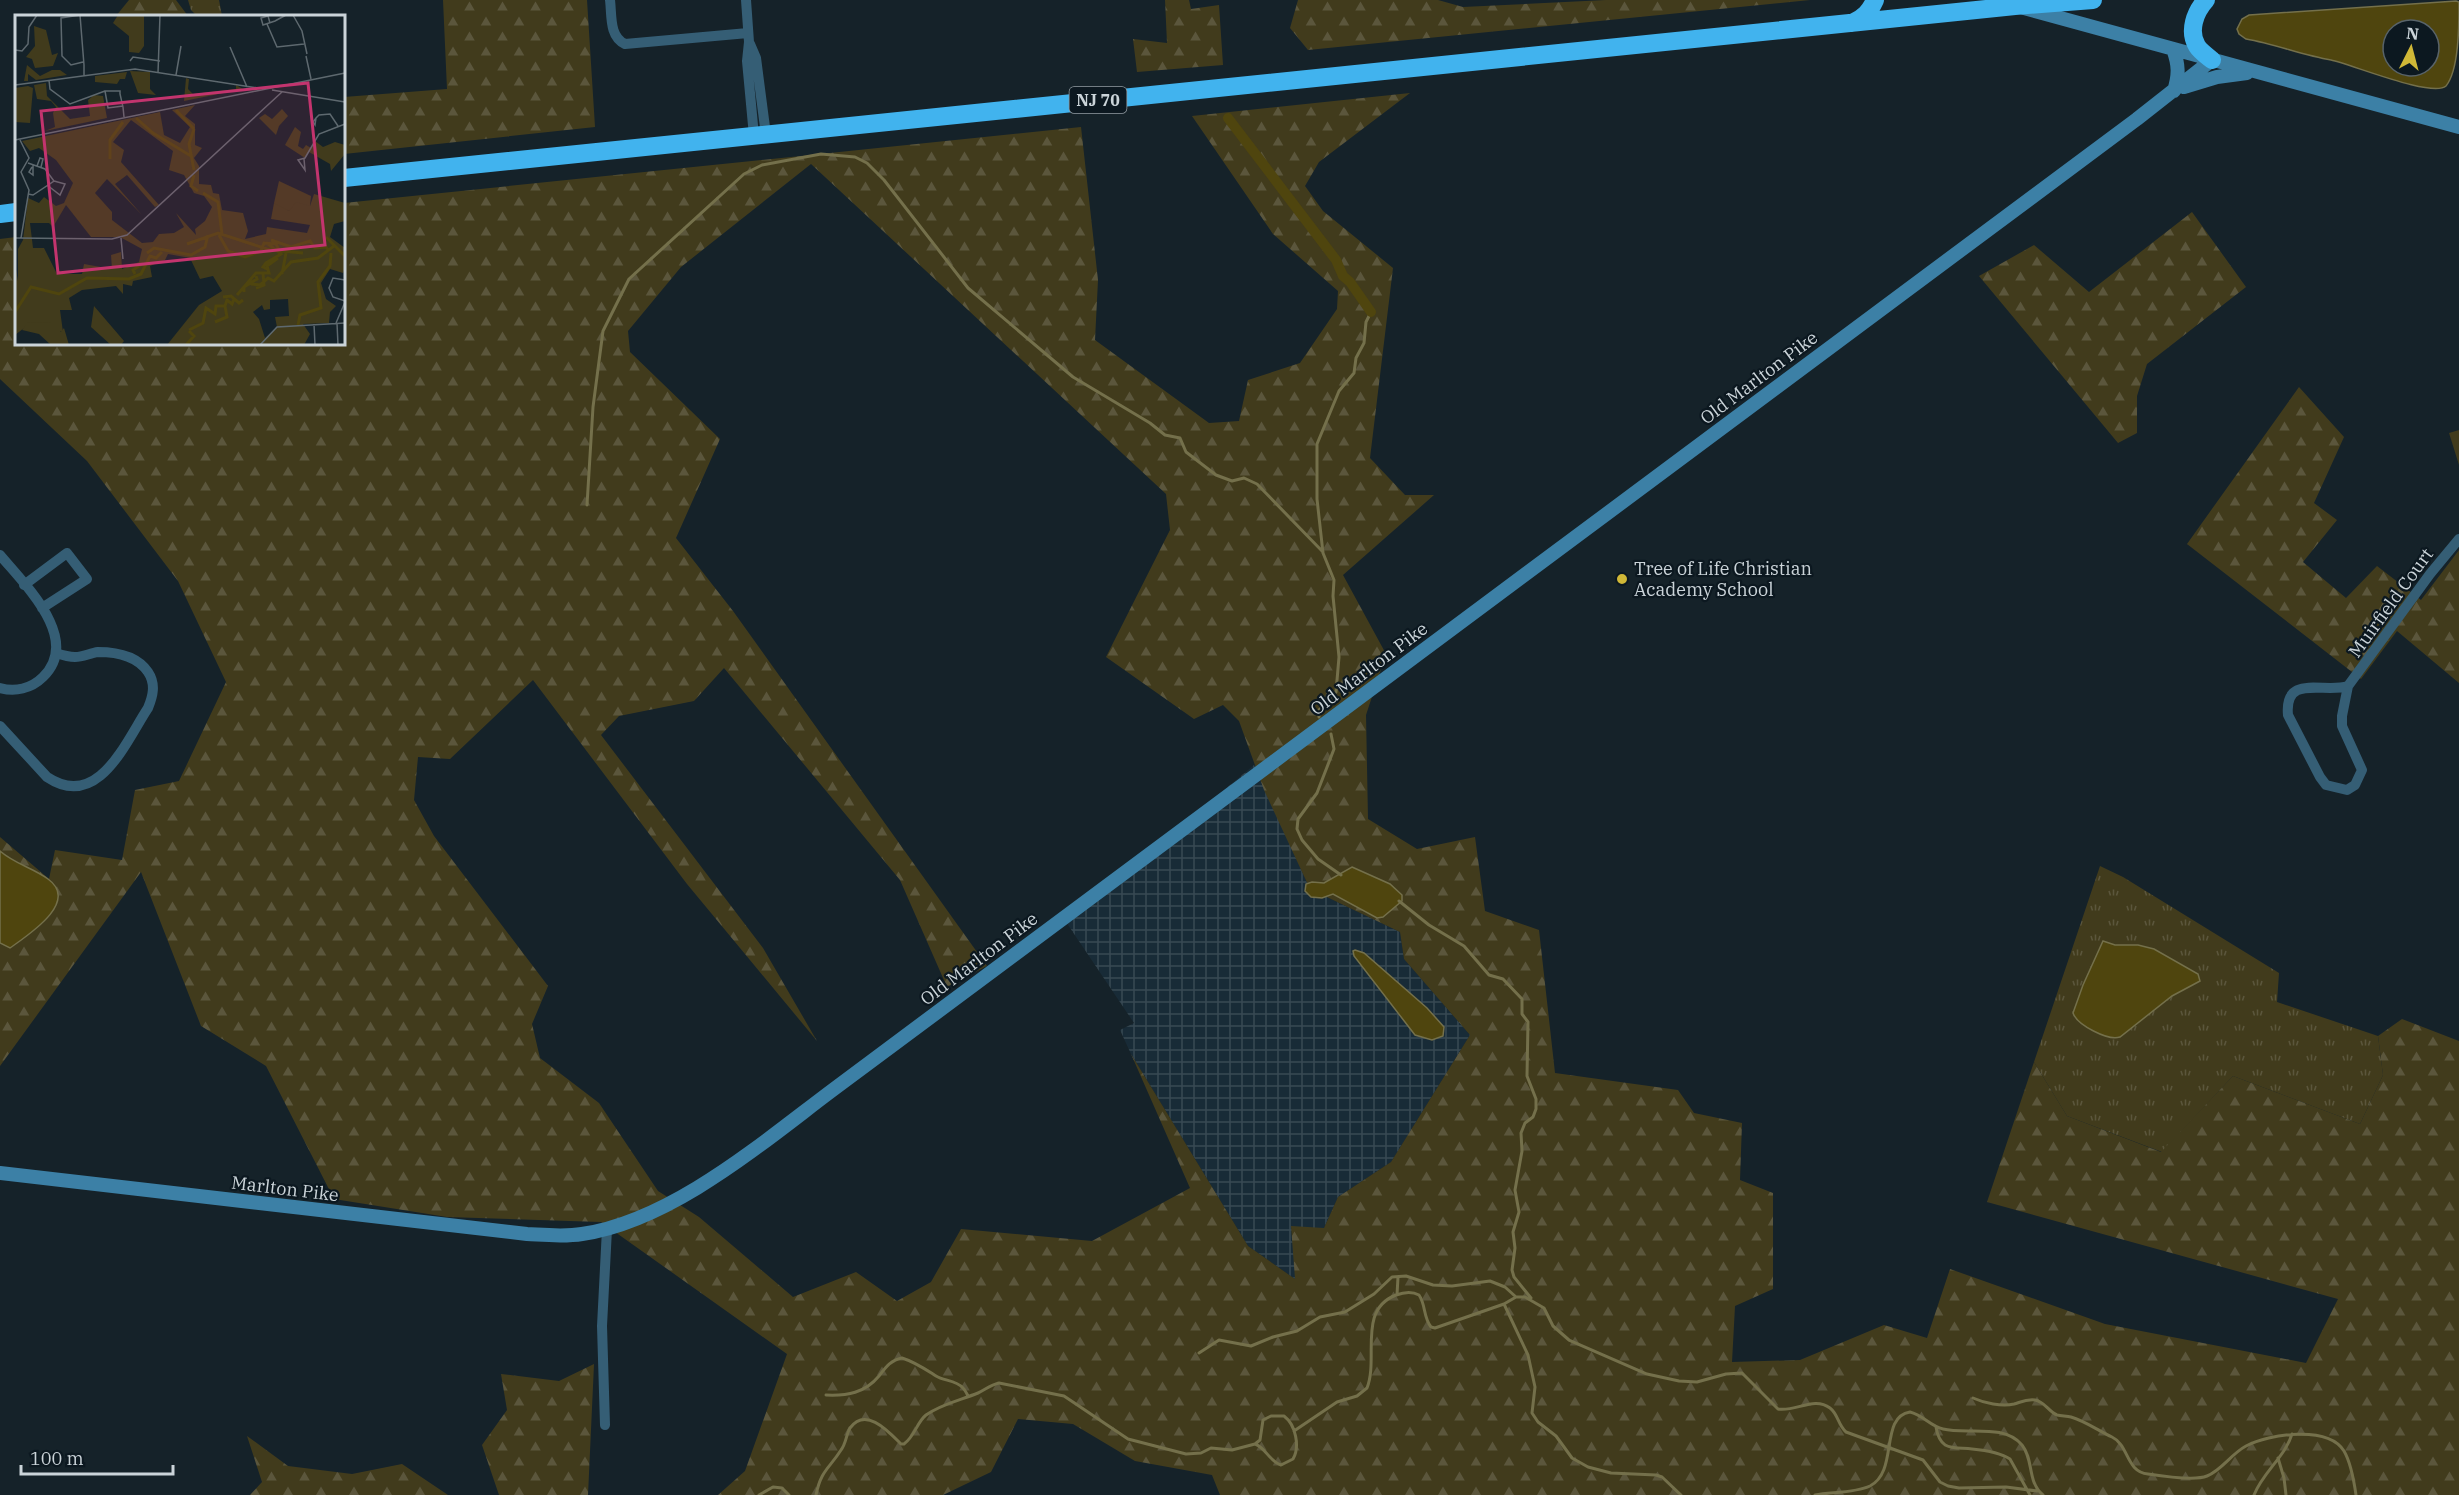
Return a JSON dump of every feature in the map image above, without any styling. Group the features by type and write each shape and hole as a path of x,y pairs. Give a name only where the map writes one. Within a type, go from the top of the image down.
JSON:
{"highway":[{"path":"1852,23 1862,18 1870,10 1875,0"},
{"name":"NJ 70","path":"345,178 2015,6 2093,0"},
{"path":"2206,0 2197,11 2193,23 2193,36 2197,48 2212,60"},
{"path":"0,213 15,212"}],"street":[{"path":"610,0 614,33 618,40 625,44 748,37"},
{"path":"746,0 747,61 760,135"},
{"path":"1992,0 2459,127"},
{"path":"2173,49 2178,63 2178,77 2174,91"},
{"path":"2174,91 2212,60"},
{"path":"2174,91 2194,82 2217,77 2262,73"},
{"name":"Old Marlton Pike","path":"566,1236 607,1229 661,1208 737,1161 2174,91"},
{"name":"Muirfield Court","path":"2348,686 2335,689 2297,690 2291,695 2288,707 2288,715 2320,777 2326,785 2347,790 2355,785 2362,770 2342,726 2348,686 2430,574 2459,539"},
{"path":"24,585 67,553 87,579 42,608"},
{"path":"0,555 42,608 54,627 57,638 56,653 50,669 34,684 14,690 0,688"},
{"path":"0,726 47,777 56,783 67,787 81,786 100,778 108,769 153,698 151,677 137,661 117,653 97,652 72,657 56,653"},
{"name":"Marlton Pike","path":"0,1173 488,1231 566,1236"},
{"path":"605,1425 602,1326 607,1229"}],"shaded area":[{"path":"2456,1 2459,2 2459,23 2454,70 2446,86 2438,88 2425,88 2388,78 2441,78 2441,18 2381,18 2381,76 2341,63 2246,39 2239,34 2237,29 2242,19 2249,15"},
{"path":"1254,765 1310,889 1400,932 1404,959 1470,1035 1391,1162 1338,1197 1324,1228 1295,1279 1248,1246 1131,1054 1120,1030 1134,1023 1062,916 1163,841"},
{"path":"0,851 48,879 56,888 58,898 55,908 48,917 10,948 0,943"},
{"path":"1352,867 1390,884 1402,895 1402,901 1383,917 1377,918 1333,894 1322,898 1311,897 1305,891 1306,884 1324,883"},
{"path":"2103,941 2115,945 2138,945 2154,949 2198,974 2200,981 2172,996 2120,1037 2108,1037 2086,1027 2073,1013"},
{"path":"1353,951 1364,953 1427,1008 1444,1027 1443,1036 1432,1040 1415,1035 1354,956"}],"green space":[{"path":"129,0 176,0 187,15 117,15"},
{"path":"188,0 219,0 222,15 196,15 191,10"},
{"path":"443,0 587,0 595,127 345,154 345,97 447,89"},
{"path":"1165,0 1189,0 1191,9 1219,5 1223,65 1137,72 1133,39 1167,43"},
{"path":"1298,0 1438,0 1463,7 1606,0 1810,0 1308,50 1290,28"},
{"path":"1410,93 1319,162 1305,186 1323,211 1393,268 1370,458 1405,495 1434,495 1343,575 1386,654 1366,715 1368,819 1417,849 1475,837 1485,911 1539,930 1555,1073 1678,1090 1694,1113 1742,1123 1740,1180 1773,1193 1773,1289 1735,1306 1732,1362 1800,1360 1884,1325 1927,1338 1950,1269 2105,1324 2306,1363 2338,1299 1987,1202 2034,1062 2067,1116 2161,1152 2233,1076 2360,1124 2383,1075 2378,1036 2402,1019 2459,1041 2459,1495 1220,1495 1212,1475 1135,1461 1073,1424 1018,1419 991,1472 943,1495 718,1495 745,1471 787,1354 601,1222 447,1217 334,1199 266,1066 201,1026 141,872 0,1066 0,837 49,879 55,850 122,860 135,790 179,781 226,682 178,581 87,461 0,379 0,239 15,237 15,345 345,345 345,203 1081,127 1098,280 1095,340 1209,423 1239,421 1248,380 1300,363 1337,309 1338,291 1273,234 1192,116","holes":["811,164 1166,494 1170,530 1106,657 1194,719 1223,705 1239,721 1264,790 1310,889 1400,932 1404,959 1470,1035 1391,1162 1338,1197 1324,1228 1291,1226 1295,1279 1248,1246 1131,1054 1190,1188 1092,1241 961,1229 931,1282 897,1301 856,1272 793,1297 699,1217 658,1191 599,1103 540,1058 532,1024 548,986 434,836 414,800 418,757 450,759 533,680 687,884 817,1041 763,948 601,735 619,716 694,701 724,668 900,880 947,987 987,966 733,611 676,538 720,439 630,352 628,331 681,267"]},
{"path":"2192,212 2246,287 2147,364 2137,396 2137,433 2118,443 1979,276 2034,245 2089,292"},
{"path":"2299,387 2344,437 2314,503 2337,520 2303,562 2346,598 2377,566 2421,600 2459,550 2459,683 2397,631 2361,679 2187,544"},
{"path":"2459,430 2459,465 2449,433"},
{"path":"2100,866 2123,877 2279,973 2277,1002 2378,1036 2383,1075 2360,1124 2233,1076 2162,1152 2067,1116 2034,1062"},
{"path":"594,1364 588,1495 499,1495 482,1445 507,1410 501,1374 559,1381"},
{"path":"247,1436 288,1466 352,1474 402,1464 448,1495 250,1495 262,1482"}],"waterway":[{"path":"1228,118 1336,260 1343,276 1350,282 1371,312"},
{"path":"587,505 593,407 603,331 629,279 744,174 762,165 821,154 855,157 867,163 884,180 968,288 1073,377 1150,423 1165,435 1180,438 1186,452 1216,475 1232,481 1244,478 1257,484 1323,552"},
{"path":"1319,717 1319,710 1336,692 1339,657 1333,596 1334,580 1323,553 1317,499 1317,444 1339,391 1354,373 1356,358 1364,343 1366,322 1371,312"},
{"path":"1331,734 1334,749 1317,793 1298,819 1297,829 1302,840 1318,859 1341,875"},
{"path":"1399,901 1429,925 1464,946 1489,975 1503,979 1522,999 1522,1014 1528,1022 1527,1076 1536,1099 1536,1109 1533,1117 1525,1123 1521,1133 1522,1151 1515,1190 1519,1212 1513,1232 1515,1248 1512,1270 1514,1277 1531,1298"},
{"path":"1199,1353 1219,1340 1251,1346 1297,1331 1320,1317 1345,1312 1374,1294 1392,1277 1406,1276 1433,1285 1452,1286 1490,1281 1505,1287 1516,1297"},
{"path":"1397,1295 1398,1277"},
{"path":"1294,1431 1337,1402 1357,1396 1367,1388 1370,1376 1373,1323 1384,1302 1396,1295 1408,1292 1419,1295 1428,1323 1435,1328 1504,1304 1516,1297 1525,1297 1544,1308 1553,1326 1569,1340 1647,1374 1679,1381 1697,1382 1726,1374 1742,1373 1778,1409 1811,1404 1824,1405 1833,1410 1846,1432 1923,1460 1940,1482 1948,1486 1959,1488 2006,1487 2037,1491"},
{"path":"1504,1304 1528,1355 1535,1387 1532,1413 1538,1422 1556,1436 1572,1458 1588,1467 1611,1473 1656,1475 1662,1477 1681,1495"},
{"path":"826,1395 841,1395 862,1390 874,1382 892,1362 902,1358 939,1378 957,1383 968,1396"},
{"path":"816,1495 823,1475 843,1448 850,1428 856,1422 870,1420 877,1423 901,1444 904,1444 923,1418 932,1411 999,1383 1064,1396 1128,1439 1186,1454 1201,1453 1211,1448 1232,1450 1255,1444 1260,1440 1263,1420 1271,1416 1284,1416 1296,1436 1293,1459 1281,1465 1273,1461 1262,1448 1255,1444"},
{"path":"1973,1398 2004,1405 2029,1400 2038,1401 2051,1412 2081,1421 2118,1441 2131,1464 2141,1472 2169,1477 2207,1476 2246,1446 2269,1438 2298,1434 2325,1438 2336,1443 2344,1451 2356,1495"},
{"path":"1815,1495 1864,1488 1879,1479 1884,1469 1895,1424 1901,1416 1910,1412 1943,1429 1995,1432 2014,1438 2026,1451 2032,1477 2043,1495"},
{"path":"1936,1427 1940,1440 1948,1446 1986,1451 2010,1459 2030,1495"},
{"path":"2254,1495 2292,1434"},
{"path":"2278,1458 2286,1495"},
{"path":"759,1495 773,1487 782,1488 789,1495"}],"place":[{"name":"Tree of Life Christian Academy School","path":"1622,579"}]}
